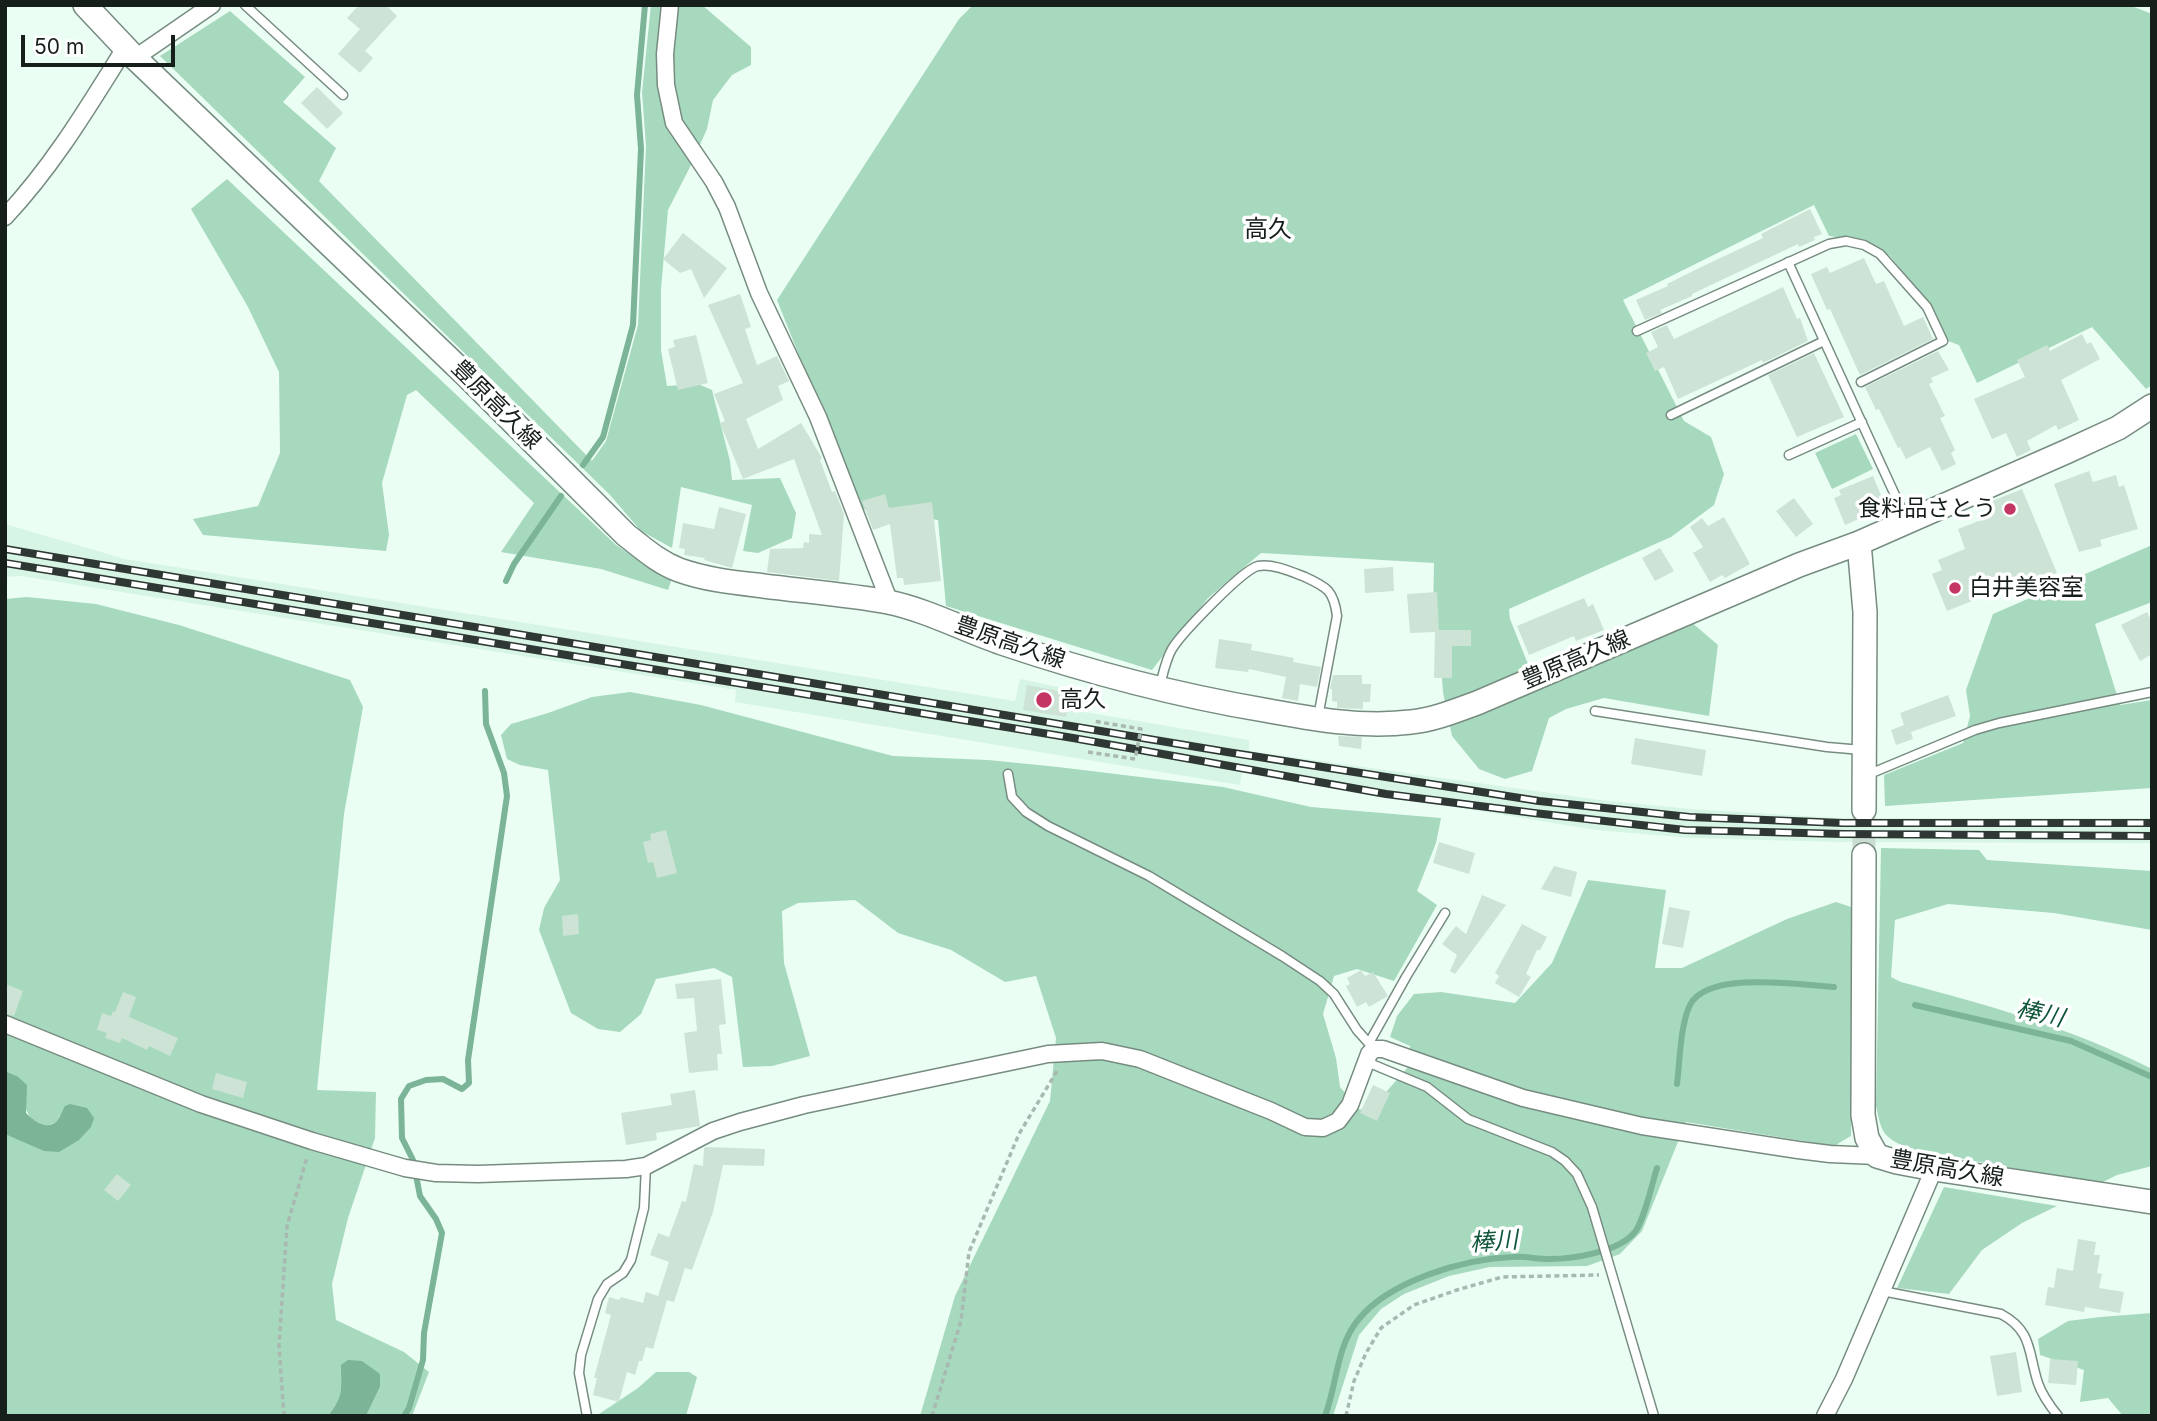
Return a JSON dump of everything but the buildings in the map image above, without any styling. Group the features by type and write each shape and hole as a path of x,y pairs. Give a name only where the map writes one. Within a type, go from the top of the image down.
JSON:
{"main road":[{"name":"豊原高久線","path":"85,5 130,53 467,376 626,534 653,556 678,570 716,580 890,603 1001,643 1101,674 1214,702 1318,720 1373,724 1413,722 1444,715 1859,543 2068,452 2118,428 2152,406"},
{"path":"1859,543 1865,612 1864,810"},
{"name":"豊原高久線","path":"1864,855 1863,1115 1867,1138 1877,1156 1934,1169 2152,1202"}],"street":[{"path":"5,217 33,188 130,53 212,5"},
{"path":"670,5 665,64 666,85 674,122 714,182 727,207 759,293 818,417 890,603"},
{"path":"5,1024 201,1104 312,1142 429,1172 478,1174 646,1166 712,1131 804,1105 1048,1054 1102,1051 1140,1059 1305,1127 1323,1128 1338,1121 1350,1105 1370,1051 1382,1049 1523,1098 1642,1126 1798,1150 1877,1156"},
{"path":"1825,1416 1844,1379 1934,1169"}],"lane":[{"path":"245,5 343,95"},
{"path":"1637,331 1829,244 1846,241 1864,245 1880,254 1927,307 1943,341 1861,382"},
{"path":"1788,262 1907,522"},
{"path":"1671,415 1824,341"},
{"path":"1789,455 1862,422"},
{"path":"1159,688 1171,650 1228,586 1256,566 1272,567 1322,585 1335,603 1337,616 1318,720"},
{"path":"1865,776 1987,727 2152,692"},
{"path":"1595,711 1866,751"},
{"path":"1008,774 1012,797 1037,819 1149,876 1320,981 1334,994 1370,1051 1427,1087 1468,1119 1552,1152 1565,1161 1585,1188 1654,1416"},
{"path":"1370,1051 1406,977 1445,913"},
{"path":"587,1416 579,1373 580,1355 598,1298 607,1284 623,1273 631,1260 644,1208 646,1166"},
{"path":"1882,1291 2001,1314 2013,1321 2023,1330 2039,1386 2058,1416"}],"path":[{"path":"1088,752 1135,759 1141,729 1093,721"},
{"path":"932,1416 961,1321 969,1252 1019,1134 1045,1087 1070,1052"},
{"path":"284,1416 279,1346 287,1226 312,1142"},
{"path":"1346,1416 1354,1381 1381,1328 1414,1305 1502,1278 1612,1275"}],"shaded area":[{"path":"651,5 702,5 751,47 751,65 732,75 713,100 707,129 668,210 661,289 661,350 667,386 698,384 712,390 730,461 732,480 780,478 796,513 792,538 758,553 743,551 752,505 681,487 672,548 641,531 610,495 160,56 230,11 305,77 283,102 336,148 319,181 592,461 606,441 638,325 646,146 642,92"},
{"path":"973,5 2129,5 2152,14 2152,385 2146,389 2092,327 1977,383 1959,345 1948,341 1931,306 1889,255 1866,241 1829,236 1814,205 1623,300 1684,421 1711,437 1724,474 1714,505 1671,537 1509,609 1510,619 1536,684 1690,621 1718,645 1709,716 1604,698 1566,709 1549,718 1532,771 1505,779 1479,769 1452,736 1443,692 1439,639 1433,613 1434,563 1261,553 1208,598 1152,670 946,606 938,520 860,509 777,300 959,19"},
{"path":"227,179 616,545 671,581 668,590 601,569 501,552 534,503 416,390 407,395 382,483 389,535 386,551 203,535 193,519 258,506 280,453 279,372 248,307 191,209"},
{"path":"1856,434 1873,469 1832,489 1815,453"},
{"path":"5,524 125,559 1015,701 1020,679 1078,691 1074,710 1249,740 1249,751 1600,800 1690,809 1839,818 2152,818 2152,843 1839,842 1690,838 1596,830 1242,772 1240,785 735,702 736,690 21,576 5,577"},
{"path":"2152,545 2152,602 2095,624 2120,705 2152,700 2152,788 1885,806 1884,775 1963,743 1970,716 1966,690 1993,614"},
{"path":"27,597 96,604 179,625 350,680 363,707 344,814 317,1090 376,1092 375,1138 348,1218 332,1284 336,1320 404,1352 429,1372 412,1416 366,1416 380,1387 341,1365 340,1392 337,1403 328,1416 5,1416 5,1134 59,1152 60,1114 59,1120 48,1125 33,1121 24,1105 17,1076 5,1071 5,599"},
{"path":"630,692 701,705 893,756 988,760 1058,767 1223,787 1311,807 1441,818 1436,843 1417,891 1437,905 1394,981 1357,969 1334,976 1323,1014 1336,1058 1340,1087 1360,1110 1386,1092 1409,1066 1410,1046 1390,1037 1397,1016 1414,994 1441,992 1515,1003 1552,963 1588,880 1666,890 1655,968 1682,968 1787,919 1836,902 1854,908 1851,1136 1834,1146 1686,1122 1642,1231 1620,1254 1587,1266 1490,1267 1449,1276 1404,1294 1381,1309 1359,1335 1333,1416 920,1416 955,1296 1050,1101 1056,1038 1036,976 1005,982 951,950 898,933 855,900 798,903 782,911 784,963 810,1056 772,1066 743,1067 732,977 714,968 656,979 641,1014 620,1032 598,1029 571,1013 539,930 544,908 560,880 548,770 520,765 507,759 501,735 511,724 592,697"},
{"path":"1881,848 1979,850 1987,860 2152,871 2152,930 2054,913 1948,904 1895,920 1891,977 2060,1030 2122,1054 2152,1069 2152,1166 2117,1175 2099,1184 1909,1149 1885,1134 1876,1106"},
{"path":"5,1071 17,1076 27,1085 26,1113 36,1122 53,1124 65,1106 70,1104 87,1108 94,1118 91,1127 79,1140 59,1152 44,1151 5,1134"},
{"path":"1944,1187 2057,1206 2022,1223 1982,1250 1949,1294 1897,1288"},
{"path":"2152,1313 2152,1416 2123,1416 2108,1398 2080,1402 2084,1370 2040,1355 2038,1339 2068,1321"},
{"path":"348,1360 362,1361 380,1374 380,1387 366,1416 328,1416 337,1403 340,1392 341,1365"},
{"path":"656,1372 689,1372 697,1377 686,1416 596,1416 638,1388"}],"waterway":[{"path":"583,465 603,437 633,325 641,149 637,95 645,5"},
{"path":"506,581 514,564 561,496"},
{"path":"404,1416 409,1408 423,1360 424,1333 442,1233 420,1196 413,1160 402,1138 401,1099 409,1086 426,1080 443,1079 462,1089 469,1083 468,1060 507,796 504,773 486,724 485,691"},
{"name":"棒川","path":"1677,1084 1684,1023 1690,1005 1700,994 1715,987 1735,983 1834,987"},
{"name":"棒川","path":"1915,1005 2071,1041 2152,1077"},
{"name":"棒川","path":"1325,1416 1345,1342 1358,1320 1388,1294 1407,1283 1472,1262 1512,1257 1570,1258 1617,1245 1627,1240 1638,1228 1657,1168"}],"tunnel":[{"path":"1864,810 1864,855"}],"railway":[{"path":"5,549 1227,752 1539,801 1689,817 1843,823 2152,823"},
{"path":"5,563 1073,738 1386,794 1534,813 1685,830 2152,836"}],"place":[{"name":"食料品さとう","path":"2010,509"},
{"name":"白井美容室","path":"1955,588"},
{"name":"高久","path":"1044,700"}],"district":[{"name":"高久","path":"1268,230"}]}
